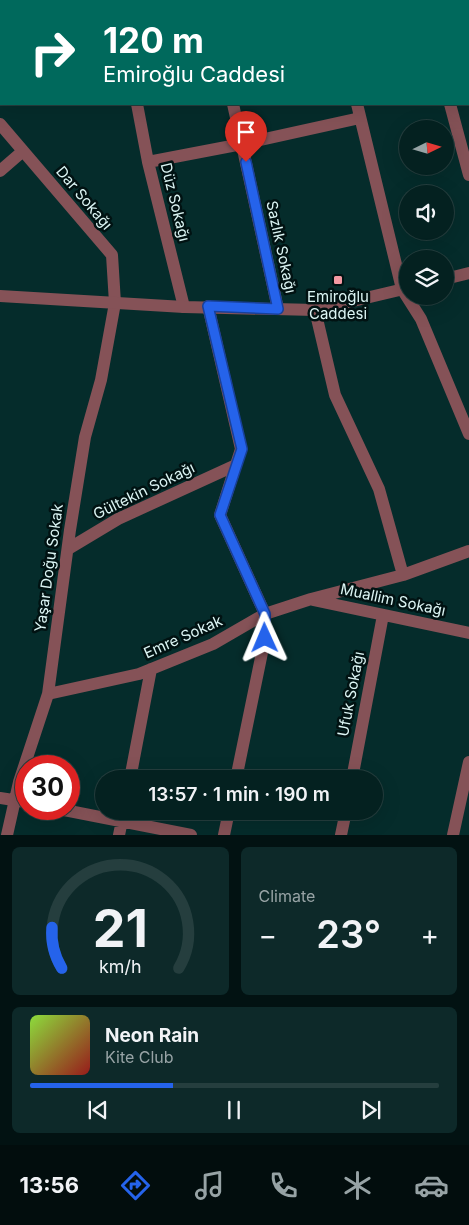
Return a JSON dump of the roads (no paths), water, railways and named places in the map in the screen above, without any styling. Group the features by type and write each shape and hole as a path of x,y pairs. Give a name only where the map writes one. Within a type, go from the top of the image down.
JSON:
{"street":[{"name":"Düz Sokağı","path":"138,105 148,162 184,307"},
{"name":"Sazlık Sokağı","path":"233,105 278,309"},
{"path":"357,105 399,265"},
{"path":"450,105 469,175"},
{"path":"148,162 360,118"},
{"name":"Dar Sokağı","path":"0,124 112,256 115,303"},
{"path":"0,171 23,151"},
{"path":"454,277 469,273"},
{"path":"0,296 184,307 208,306 315,310 399,289"},
{"name":"Yaşar Doğu Sokak","path":"28,755 48,694 85,437 101,380 115,303"},
{"path":"414,305 469,434"},
{"path":"208,306 242,449 220,515 265,614 265,638 238,770"},
{"path":"315,310 335,395 379,489 403,575"},
{"name":"Gültekin Sokağı","path":"68,549 118,519 236,465"},
{"name":"Emre Sokak","path":"48,694 139,674 213,644 265,614 311,599 403,575 469,551"},
{"name":"Muallim Sokağı","path":"311,599 469,633"},
{"name":"Ufuk Sokağı","path":"354,770 383,615"},
{"path":"132,770 151,669"},
{"path":"453,835 469,762"},
{"path":"0,798 15,800"},
{"path":"80,811 95,813"},
{"name":"Yaşar Doğu Sokak","path":"7,835 15,814"},
{"path":"119,835 122,820"},
{"path":"137,820 191,835"},
{"path":"224,835 227,820"},
{"path":"341,835 344,820"}],"place":[{"name":"Emiroğlu Caddesi","path":"338,280"}]}
